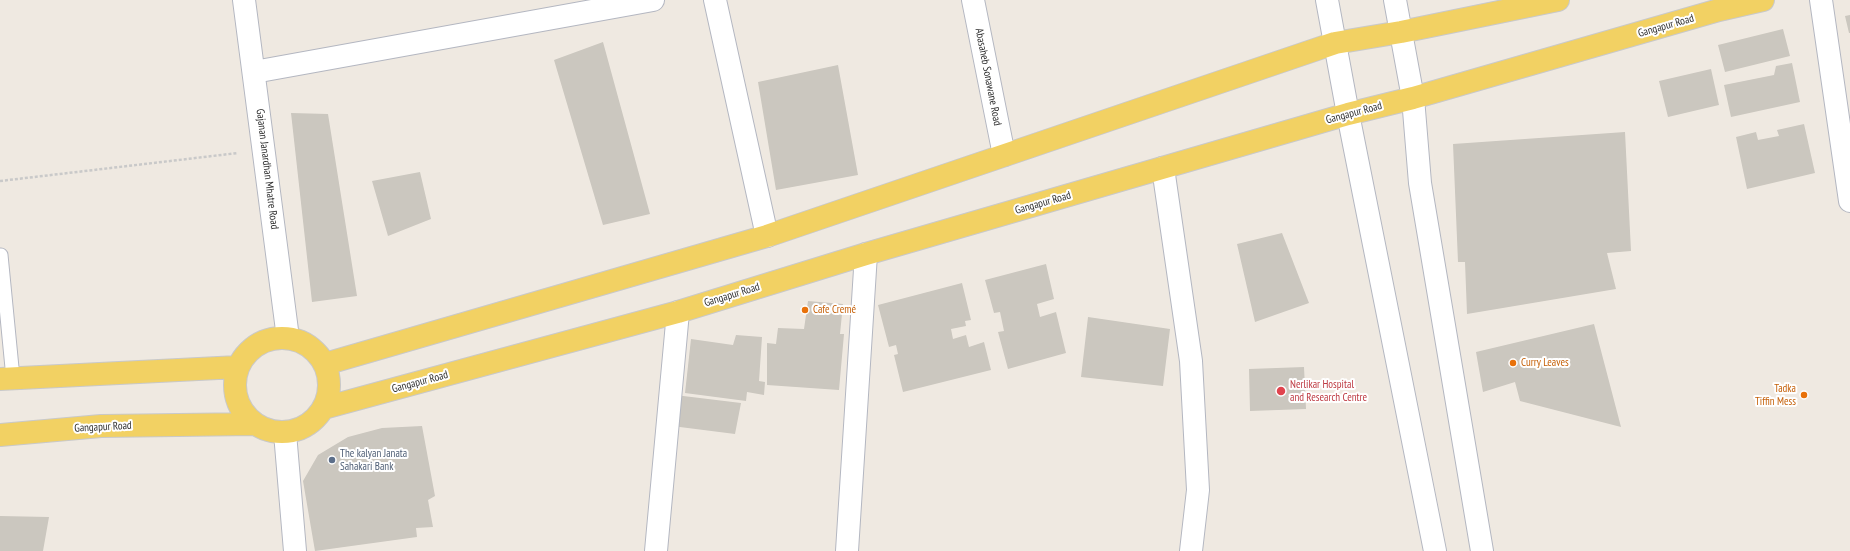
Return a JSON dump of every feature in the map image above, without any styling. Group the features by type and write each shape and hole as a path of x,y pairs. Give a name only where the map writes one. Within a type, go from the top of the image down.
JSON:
{"main road":[{"path":"325,364 767,236 1335,43 1401,32 1558,0"},
{"name":"Gangapur Road","path":"324,408 678,312 866,254 1348,114 1413,98 1719,10 1763,0"},
{"path":"272,338 288,338 303,342 316,351 325,364 329,378 329,394 324,408 314,421 300,429 285,433 269,431 254,424 243,413 236,398 234,383 238,367 246,354 258,344 272,338"},
{"path":"7,378 238,367"},
{"name":"Gangapur Road","path":"0,435 100,426 254,424"}],"street":[{"name":"Gajanan Janardhan Mhatre Road","path":"244,0 288,338"},
{"path":"254,72 653,0"},
{"path":"714,0 767,236"},
{"name":"Abasaheb Sonawane Road","path":"973,0 1004,155"},
{"path":"1327,0 1348,114 1435,551"},
{"path":"1395,0 1413,98 1420,183 1482,551"},
{"path":"1821,0 1850,201"},
{"path":"1163,168 1192,361 1198,490 1191,551"},
{"path":"847,551 866,254"},
{"path":"656,551 678,312"},
{"path":"285,433 295,551"}],"lane":[{"path":"1,255 7,378"}],"path":[{"path":"0,181 264,150"}],"building":[{"path":"1850,15 1850,33 1849,33 1845,16"},
{"path":"1783,29 1790,56 1725,72 1718,45"},
{"path":"603,42 650,214 603,225 554,60"},
{"path":"1792,63 1800,102 1731,117 1724,85 1774,75 1776,66"},
{"path":"838,65 858,175 776,190 758,82"},
{"path":"1711,69 1719,105 1668,117 1659,81"},
{"path":"291,113 328,114 357,296 312,302"},
{"path":"1804,124 1815,173 1747,189 1736,137 1756,132 1758,140 1779,136 1777,130"},
{"path":"1625,132 1631,251 1607,253 1616,289 1467,314 1465,262 1458,262 1453,144"},
{"path":"420,172 431,219 388,236 372,181"},
{"path":"1282,233 1309,303 1255,322 1237,244"},
{"path":"1046,264 1054,299 1037,304 1040,317 1056,312 1066,353 1008,369 998,332 1004,331 1000,312 994,313 985,280"},
{"path":"962,283 971,320 965,321 966,326 951,329 953,339 966,335 969,347 984,342 991,370 903,392 894,355 898,354 896,345 889,347 878,305"},
{"path":"808,301 843,304 840,334 844,334 839,390 767,385 767,343 776,344 778,328 804,329"},
{"path":"1088,317 1170,329 1163,386 1081,377"},
{"path":"1594,324 1621,427 1520,401 1515,382 1483,392 1476,352"},
{"path":"736,335 762,337 759,381 765,382 764,395 747,392 746,401 685,393 691,339 733,345"},
{"path":"1304,367 1306,409 1250,411 1249,369"},
{"path":"675,395 741,403 735,434 672,426"},
{"path":"422,426 435,496 428,500 433,527 416,528 417,537 315,551 303,481 318,455 348,437 382,428"},
{"path":"0,516 49,517 43,551 0,551"}],"place":[{"name":"Cafe Cremé","path":"805,310"},
{"name":"Curry Leaves","path":"1513,363"},
{"name":"Nerlikar Hospital and Research Centre","path":"1281,391"},
{"name":"Tadka Tiffin Mess","path":"1804,395"},
{"name":"The kalyan Janata Sahakari Bank","path":"332,460"}]}
